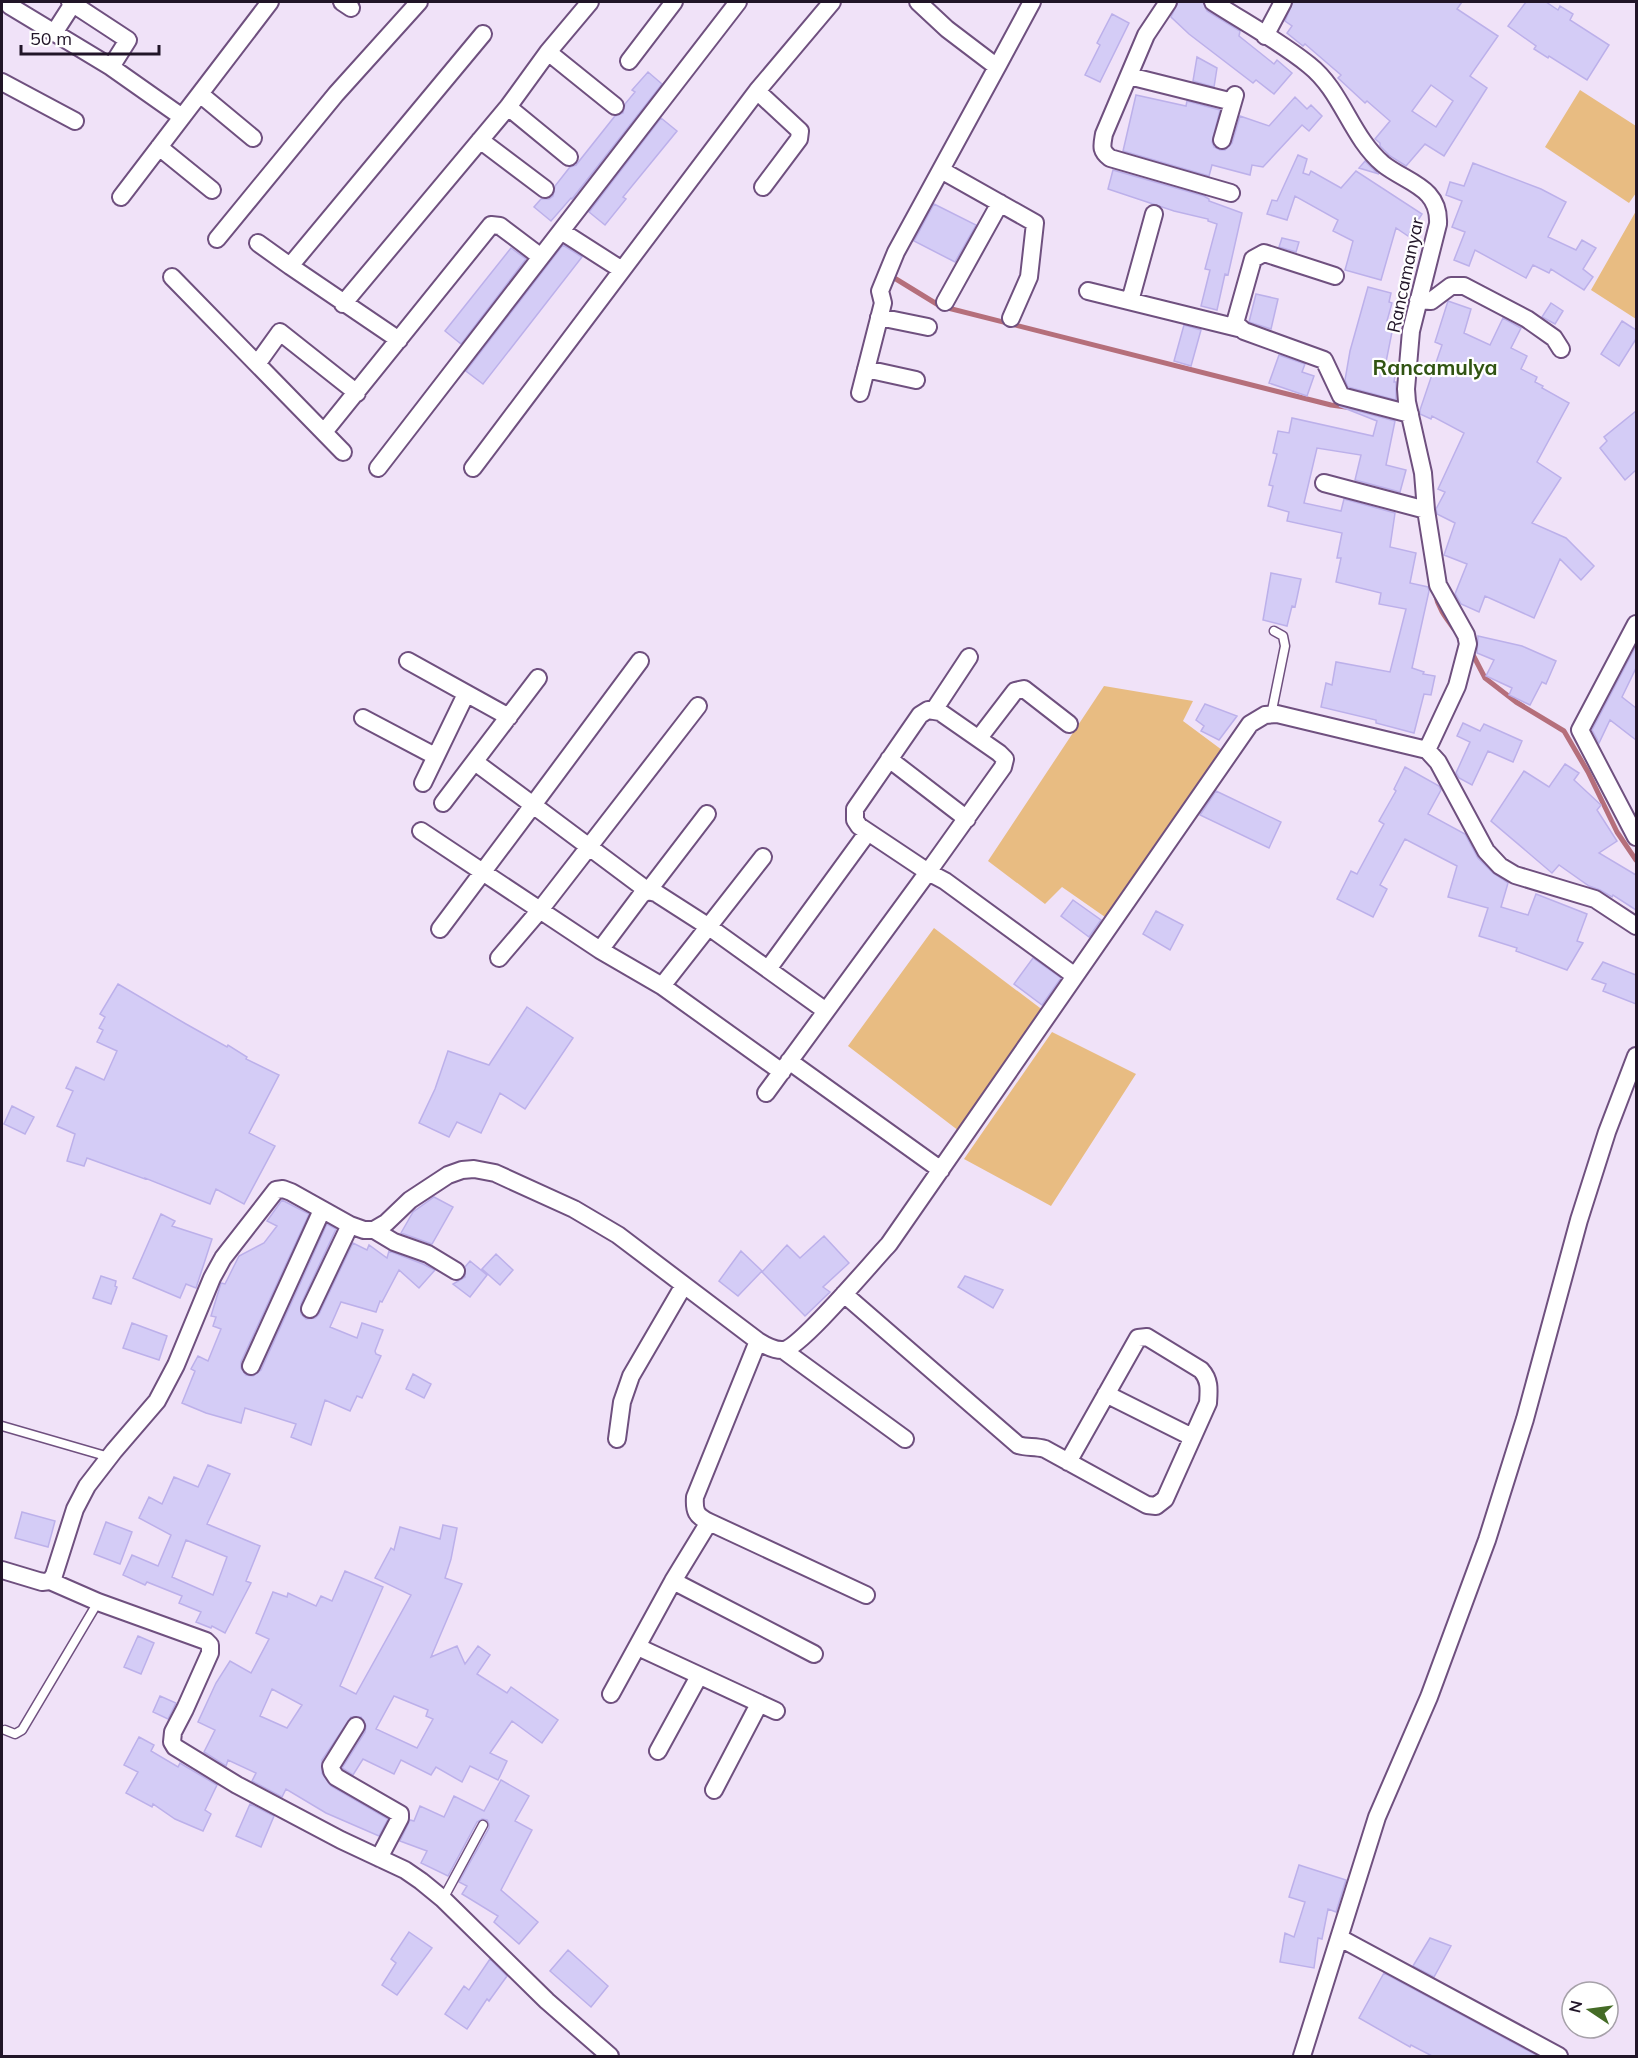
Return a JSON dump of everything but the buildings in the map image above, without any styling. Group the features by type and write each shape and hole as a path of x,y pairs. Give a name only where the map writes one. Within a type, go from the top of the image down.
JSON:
{"street":[{"path":"54,33 72,2 128,40 111,67"},
{"path":"121,197 270,2"},
{"path":"217,239 336,94 419,2"},
{"path":"343,304 508,107 548,52 590,2"},
{"path":"629,61 674,2"},
{"path":"378,468 738,2"},
{"path":"473,468 757,91 832,2"},
{"path":"918,2 947,30 997,67"},
{"path":"1168,2 1146,35 1104,134 1101,147 1110,158 1231,193"},
{"name":"Rancamanyar","path":"1213,2 1291,52 1322,77 1372,152 1383,164 1425,191 1435,203 1438,213 1438,224 1418,300 1406,381 1410,414 1423,473 1426,510 1438,585 1466,634 1468,644 1457,686 1427,750"},
{"path":"1264,36 1283,2"},
{"path":"860,393 883,303 880,291 896,252 997,67 1027,3"},
{"path":"10,6 111,67 182,117"},
{"path":"290,266 483,34"},
{"path":"548,52 615,106"},
{"path":"1129,76 1234,98 1222,140"},
{"path":"2,82 75,122"},
{"path":"757,91 800,131 799,139 763,187"},
{"path":"200,94 254,138"},
{"path":"508,107 569,157"},
{"path":"480,140 545,189"},
{"path":"159,147 212,190"},
{"path":"941,170 1035,223 1029,277 1011,318"},
{"path":"945,302 999,203"},
{"path":"1130,302 1155,214"},
{"path":"324,432 491,225 500,226 541,257"},
{"path":"561,231 622,270"},
{"path":"258,243 343,304 399,340"},
{"path":"1238,328 1235,323 1253,259 1258,254 1264,253 1335,276"},
{"path":"172,277 343,452"},
{"path":"1418,300 1431,301 1451,286 1464,286 1527,319 1554,338 1561,349"},
{"path":"1088,291 1238,328 1324,360 1341,396 1410,414"},
{"path":"879,317 928,327"},
{"path":"257,364 280,332 357,393"},
{"path":"867,369 916,380"},
{"path":"1324,483 1426,510"},
{"path":"1636,624 1580,730 1580,734 1636,837"},
{"path":"934,710 969,657"},
{"path":"408,661 509,717"},
{"path":"440,929 640,661"},
{"path":"443,803 538,678"},
{"path":"979,738 1015,691 1024,689 1070,724"},
{"path":"423,783 466,694"},
{"path":"500,958 589,848 698,706"},
{"path":"766,1093 786,1066 826,1011 928,872 967,819 1003,768 1005,759 979,738 934,710 928,710 920,715 855,809 855,820 868,832 928,872 945,881 1075,976"},
{"path":"50,1581 54,1575 75,1509 87,1486 109,1457 146,1416 166,1386 212,1278 224,1258 276,1190 291,1191 350,1225 364,1230 374,1230 386,1223 410,1200 448,1174 474,1169 495,1173 574,1209 618,1235 771,1349 783,1350 795,1344 889,1244 1250,724 1265,715 1277,714 1427,750 1438,762 1486,851 1500,866 1515,876 1595,899 1636,926"},
{"path":"363,717 435,756"},
{"path":"889,759 967,819"},
{"path":"476,762 648,891 656,893 709,927 826,1011"},
{"path":"600,950 707,814"},
{"path":"421,831 600,950 786,1066 941,1170"},
{"path":"768,969 868,832"},
{"path":"662,987 763,857"},
{"path":"1302,2056 1377,1817 1429,1697 1487,1540 1525,1419 1579,1220 1607,1132 1636,1056"},
{"path":"251,1365 322,1210"},
{"path":"310,1310 350,1225"},
{"path":"374,1230 394,1242 428,1254 456,1271"},
{"path":"617,1439 622,1402 631,1376 684,1286"},
{"path":"844,1294 1018,1445 1027,1448 1036,1447 1147,1505 1156,1506 1165,1499 1208,1403 1207,1377 1201,1370 1147,1337 1138,1338 1068,1462"},
{"path":"758,1341 695,1497 694,1508 699,1517 866,1595"},
{"path":"783,1350 905,1439"},
{"path":"1106,1394 1192,1437"},
{"path":"611,1694 673,1581 709,1522"},
{"path":"2,1570 42,1582 50,1581 98,1602 201,1639 210,1645 210,1653 173,1732 172,1742 175,1747 237,1785 405,1870 443,1899 547,2001 609,2056"},
{"path":"673,1581 814,1654"},
{"path":"638,1647 776,1712"},
{"path":"658,1751 699,1676"},
{"path":"714,1790 759,1704"},
{"path":"357,1726 331,1766 336,1777 400,1816 379,1858"},
{"path":"1340,1938 1559,2056"}],"lane":[{"path":"1271,715 1285,646 1283,636 1274,631"},
{"path":"2,1426 109,1457"},
{"path":"5,1730 15,1734 22,1730 98,1602"},
{"path":"443,1899 483,1825"}],"shaded area":[{"path":"1580,90 1636,126 1636,193 1629,203 1545,147"},
{"path":"1636,211 1636,319 1591,290"},
{"path":"1104,686 1193,701 1183,721 1222,750 1105,917 1062,887 1045,904 988,861"},
{"path":"934,928 1044,1011 959,1131 848,1046"},
{"path":"1052,1032 1136,1074 1051,1206 964,1159"}],"waterway":[{"path":"889,277 940,306 1331,405 1360,409"},
{"path":"1435,593 1440,608 1454,629"},
{"path":"1471,651 1485,678 1516,702 1564,731 1588,772 1617,832 1636,860"}],"district":[{"name":"Rancamulya","path":"1435,367"}]}
